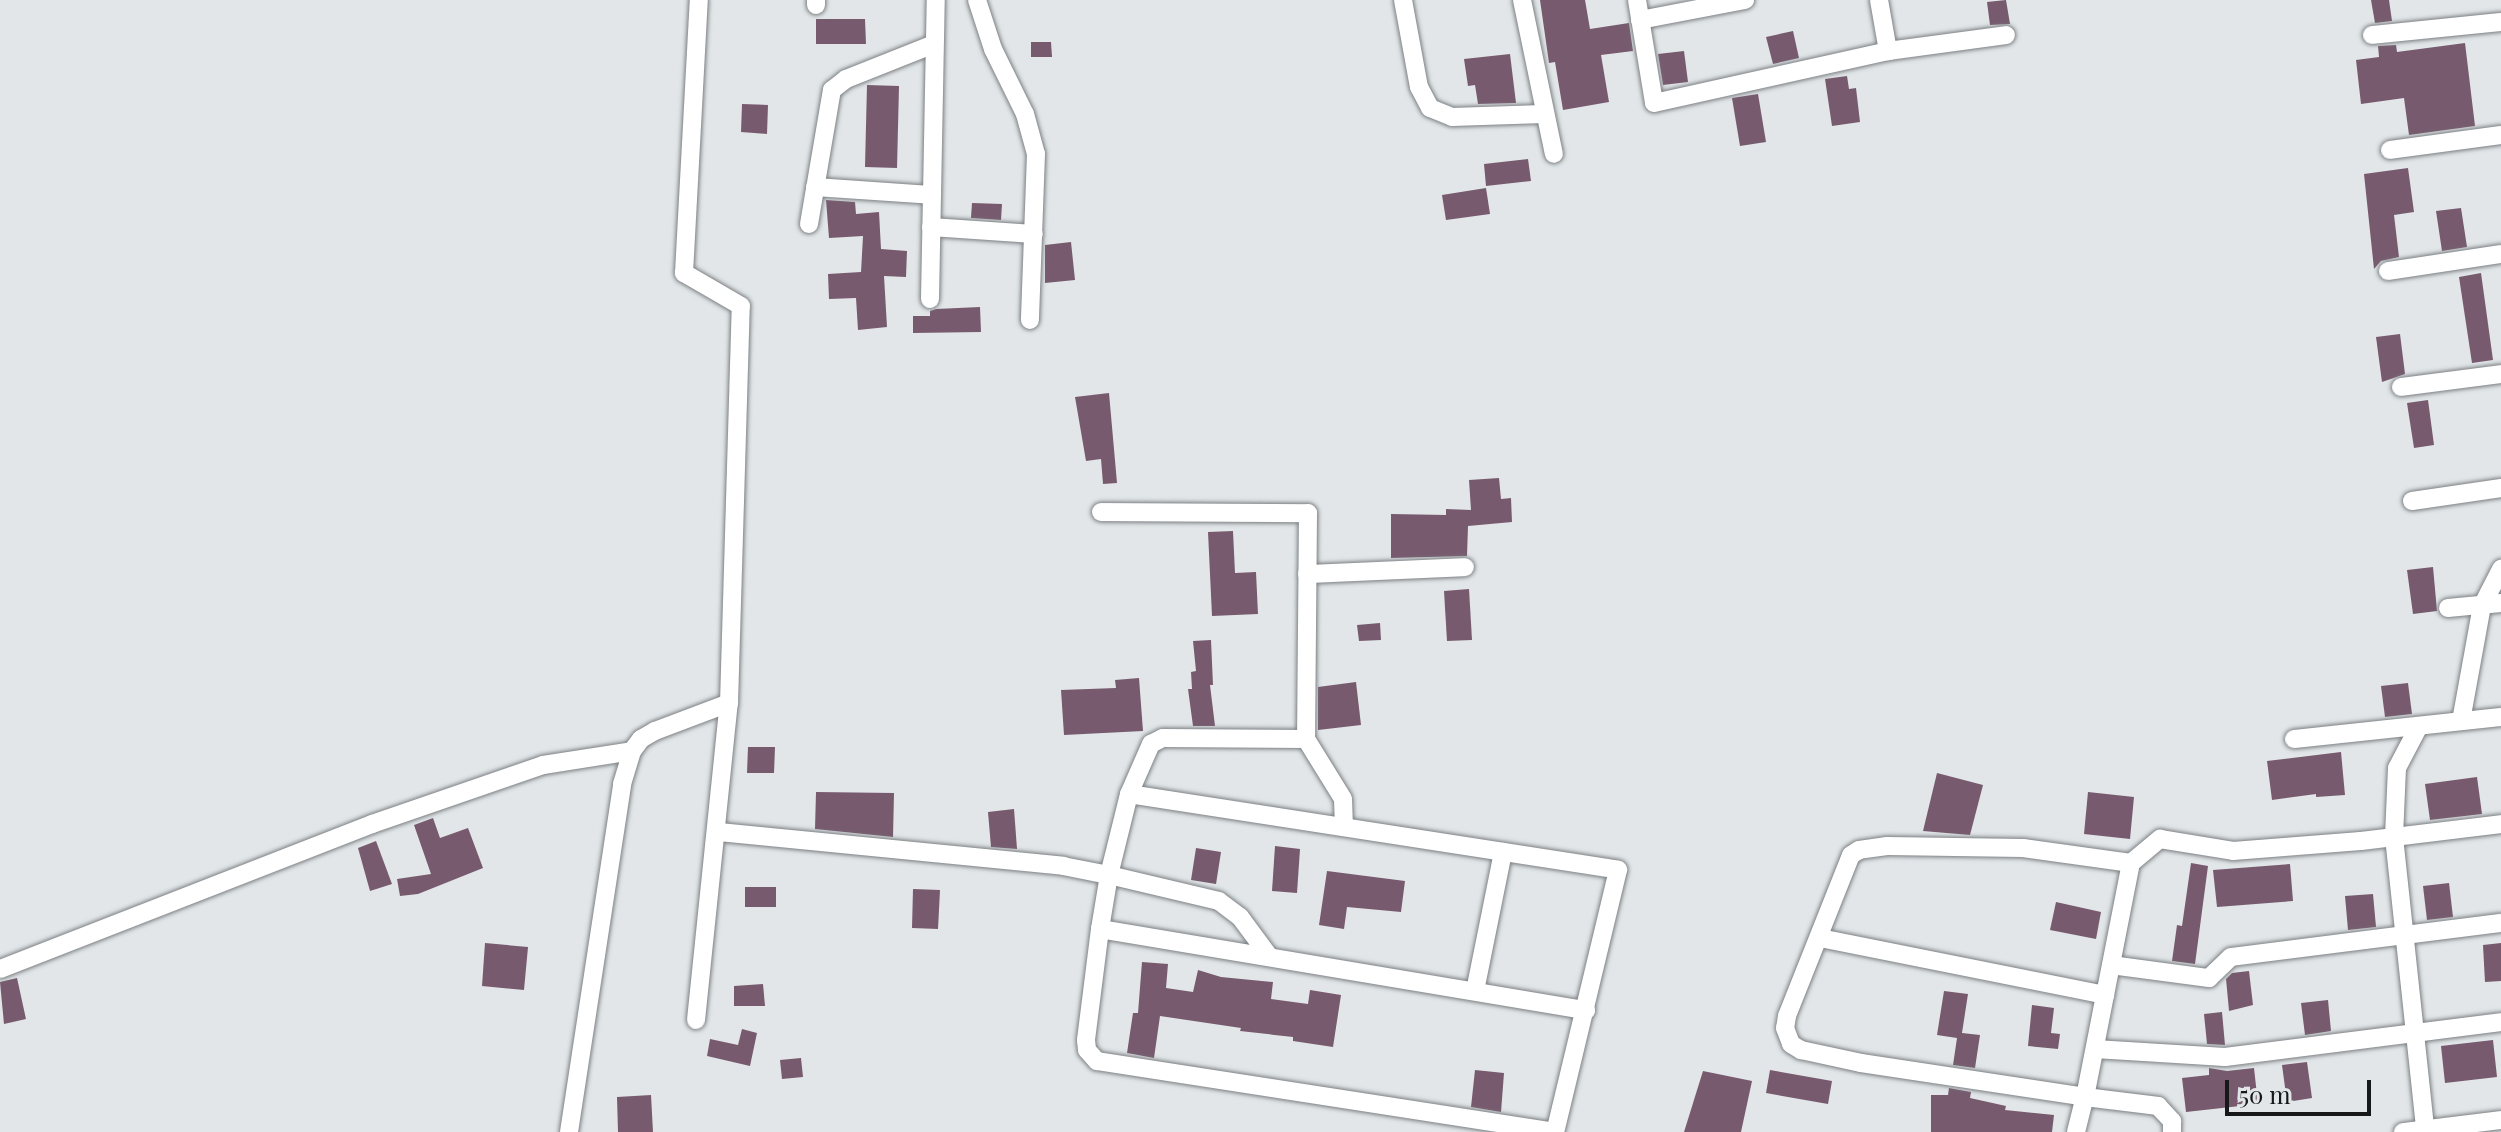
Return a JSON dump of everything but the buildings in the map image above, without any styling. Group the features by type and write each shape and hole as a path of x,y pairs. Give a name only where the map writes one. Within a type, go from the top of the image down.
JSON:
{"street":[{"path":"696,1020 719,832 729,703 741,306 684,273 699,0"},
{"path":"930,299 936,0"},
{"path":"977,0 984,28 1032,133 1036,176 1030,320"},
{"path":"1403,0 1419,87 1430,108 1452,117 1544,114"},
{"path":"1522,0 1554,154"},
{"path":"1637,0 1654,103 1888,51 2006,35"},
{"path":"1640,20 1745,0"},
{"path":"1879,0 1888,51"},
{"path":"2372,35 2501,22"},
{"path":"809,224 832,90 846,79 934,44"},
{"path":"2390,150 2501,135"},
{"path":"815,187 931,195"},
{"path":"931,227 1034,234"},
{"path":"2388,271 2501,254"},
{"path":"2401,387 2501,374"},
{"path":"2412,501 2501,488"},
{"path":"1101,512 1308,513 1306,739 1343,799 1344,827"},
{"path":"1307,574 1465,567"},
{"path":"2461,721 2482,606 2501,569"},
{"path":"2448,608 2501,603"},
{"path":"569,1132 622,784 632,751 641,739 655,731 729,703"},
{"path":"2294,739 2501,717"},
{"path":"2419,726 2397,768 2394,837 2425,1129"},
{"path":"1129,794 1618,870 1554,1132 1097,1061 1087,1050 1109,875 1129,794 1151,744 1163,738 1306,739"},
{"path":"0,969 415,810 543,765 632,751"},
{"path":"2076,1132 2131,863 2160,839 2233,851 2501,824"},
{"path":"719,832 1063,866 1109,875 1219,901 1240,917 1269,956"},
{"path":"2131,863 2023,848 1887,846 1859,850 1845,865 1820,938 1787,1016 1787,1038 1801,1050 2085,1097 2158,1106 2172,1121 2172,1132"},
{"path":"1475,991 1503,852"},
{"path":"2111,965 2209,978 2231,957 2501,923"},
{"path":"1100,929 1586,1010"},
{"path":"1820,938 2105,995"},
{"path":"2095,1049 2225,1057 2501,1022"},
{"path":"2403,1132 2501,1120"}]}
